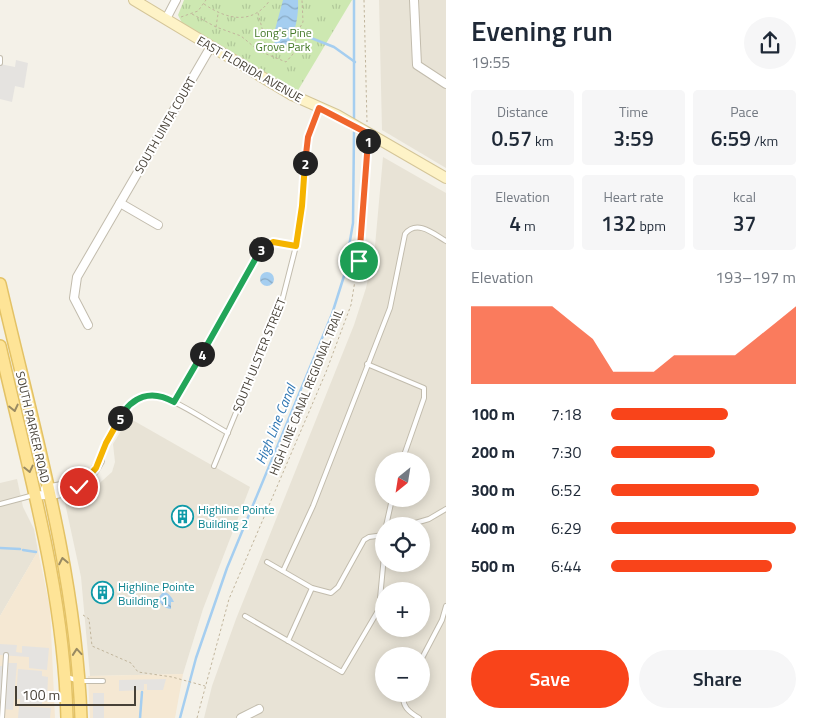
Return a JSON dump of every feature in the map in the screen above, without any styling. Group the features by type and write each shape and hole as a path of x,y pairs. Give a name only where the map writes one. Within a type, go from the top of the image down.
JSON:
{"main road":[{"name":"SOUTH PARKER ROAD","path":"0,284 48,492 70,600 81,718"},
{"name":"SOUTH PARKER ROAD","path":"0,350 35,495 58,608 68,718"}],"street":[{"name":"EAST FLORIDA AVENUE","path":"134,0 210,48 292,95 369,134 446,178"},
{"path":"166,19 176,0"},
{"path":"414,0 417,65 446,84"},
{"name":"SOUTH UINTA COURT","path":"88,325 76,303 75,286 81,271 210,48"},
{"path":"120,203 158,225"},
{"path":"35,495 75,489 92,475 100,461"},
{"path":"241,718 259,709"}],"lane":[{"path":"0,58 0,63"},
{"name":"SOUTH ULSTER STREET","path":"214,466 264,341 279,310 296,246 303,198 305,149 319,108"},
{"path":"283,571 315,499 392,301 406,234 413,227 420,227 446,241"},
{"path":"174,402 263,246 273,242 296,246"},
{"path":"0,350 15,349"},
{"path":"367,364 424,388 424,398 405,452"},
{"path":"100,461 107,440 130,402 138,397 154,394 174,402 228,433"},
{"path":"0,508 2,503 35,495"},
{"path":"430,519 446,511"},
{"path":"267,562 312,588 328,593 333,592 364,540 375,537"},
{"path":"245,616 342,672 379,609 382,572"},
{"path":"288,641 312,588"},
{"path":"428,647 442,622 446,606"},
{"path":"2,718 6,655"},
{"path":"65,674 79,681 104,681"},
{"path":"404,702 405,708 419,718"}],"path":[{"path":"178,18 192,14 206,0"},
{"path":"204,4 218,13 235,19 251,16 270,0"},
{"path":"192,14 216,27 241,36 255,48 282,61 290,59 293,54 296,33 304,16 302,0"},
{"name":"HIGH LINE CANAL REGIONAL TRAIL","path":"197,718 231,594 324,379 349,311 361,244 369,134 364,0"},
{"path":"255,48 263,32 258,12"},
{"path":"216,27 218,13"},
{"path":"83,615 89,619 92,646 131,664 138,672 176,678 205,686"}],"shaded area":[{"path":"379,0 446,0 446,168 382,130"},
{"path":"16,60 28,63 24,88 15,86 12,102 0,99 0,64 15,67"},
{"path":"383,157 446,193 446,718 204,718 212,686 236,619 354,325 366,288 375,246"},
{"path":"129,418 250,487 203,609 183,674 90,676 81,577 65,503 93,489 112,472 115,462 113,444"},
{"path":"17,479 23,507 34,529 38,551 0,616 0,483"},
{"path":"38,551 50,608 55,718 0,718 0,616"},
{"path":"0,644 17,645 16,652 22,653 22,646 49,648 47,670 29,668 29,657 0,655"},
{"path":"6,663 17,663 13,710 3,709 2,718 0,718 0,666 6,666"},
{"path":"18,669 42,671 42,676 48,677 47,701 42,701 42,706 20,704 20,699 16,699"},
{"path":"183,674 175,718 90,718 88,676"},
{"path":"166,679 163,690 147,690 147,684 144,684 144,690 119,691 119,680"},
{"path":"93,693 104,693 104,718 93,718"},
{"path":"19,706 51,708 50,718 18,718"}],"green space":[{"name":"Long's Pine Grove Park","path":"184,0 352,0 297,92 182,23 178,15"}],"water":[{"path":"283,0 298,0 298,6 293,34 282,49 275,45 273,37"},
{"path":"264,272 270,272 274,279 270,286 264,286 260,282 260,276"},
{"path":"163,592 168,594 174,602 171,602 171,609 164,607 160,602 159,597"}],"waterway":[{"name":"High Line Canal","path":"354,0 354,120"},
{"path":"306,36 334,47 355,62"},
{"name":"High Line Canal","path":"180,718 196,658 227,568 332,314 344,276 353,223 354,132"},
{"path":"0,548 20,549"},
{"path":"23,550 36,552"},
{"path":"140,718 142,692"}],"place":[{"name":"Highline Pointe Building 2","path":"182,516"},
{"name":"Highline Pointe Building 1","path":"102,593"}],"route":[{"path":"79,487 92,475 100,461 107,440 130,402 138,397 154,394 174,402 210,342 263,246 273,242 296,246 303,198 306,144 319,108 337,115 369,134 367,180 359,261"}]}
